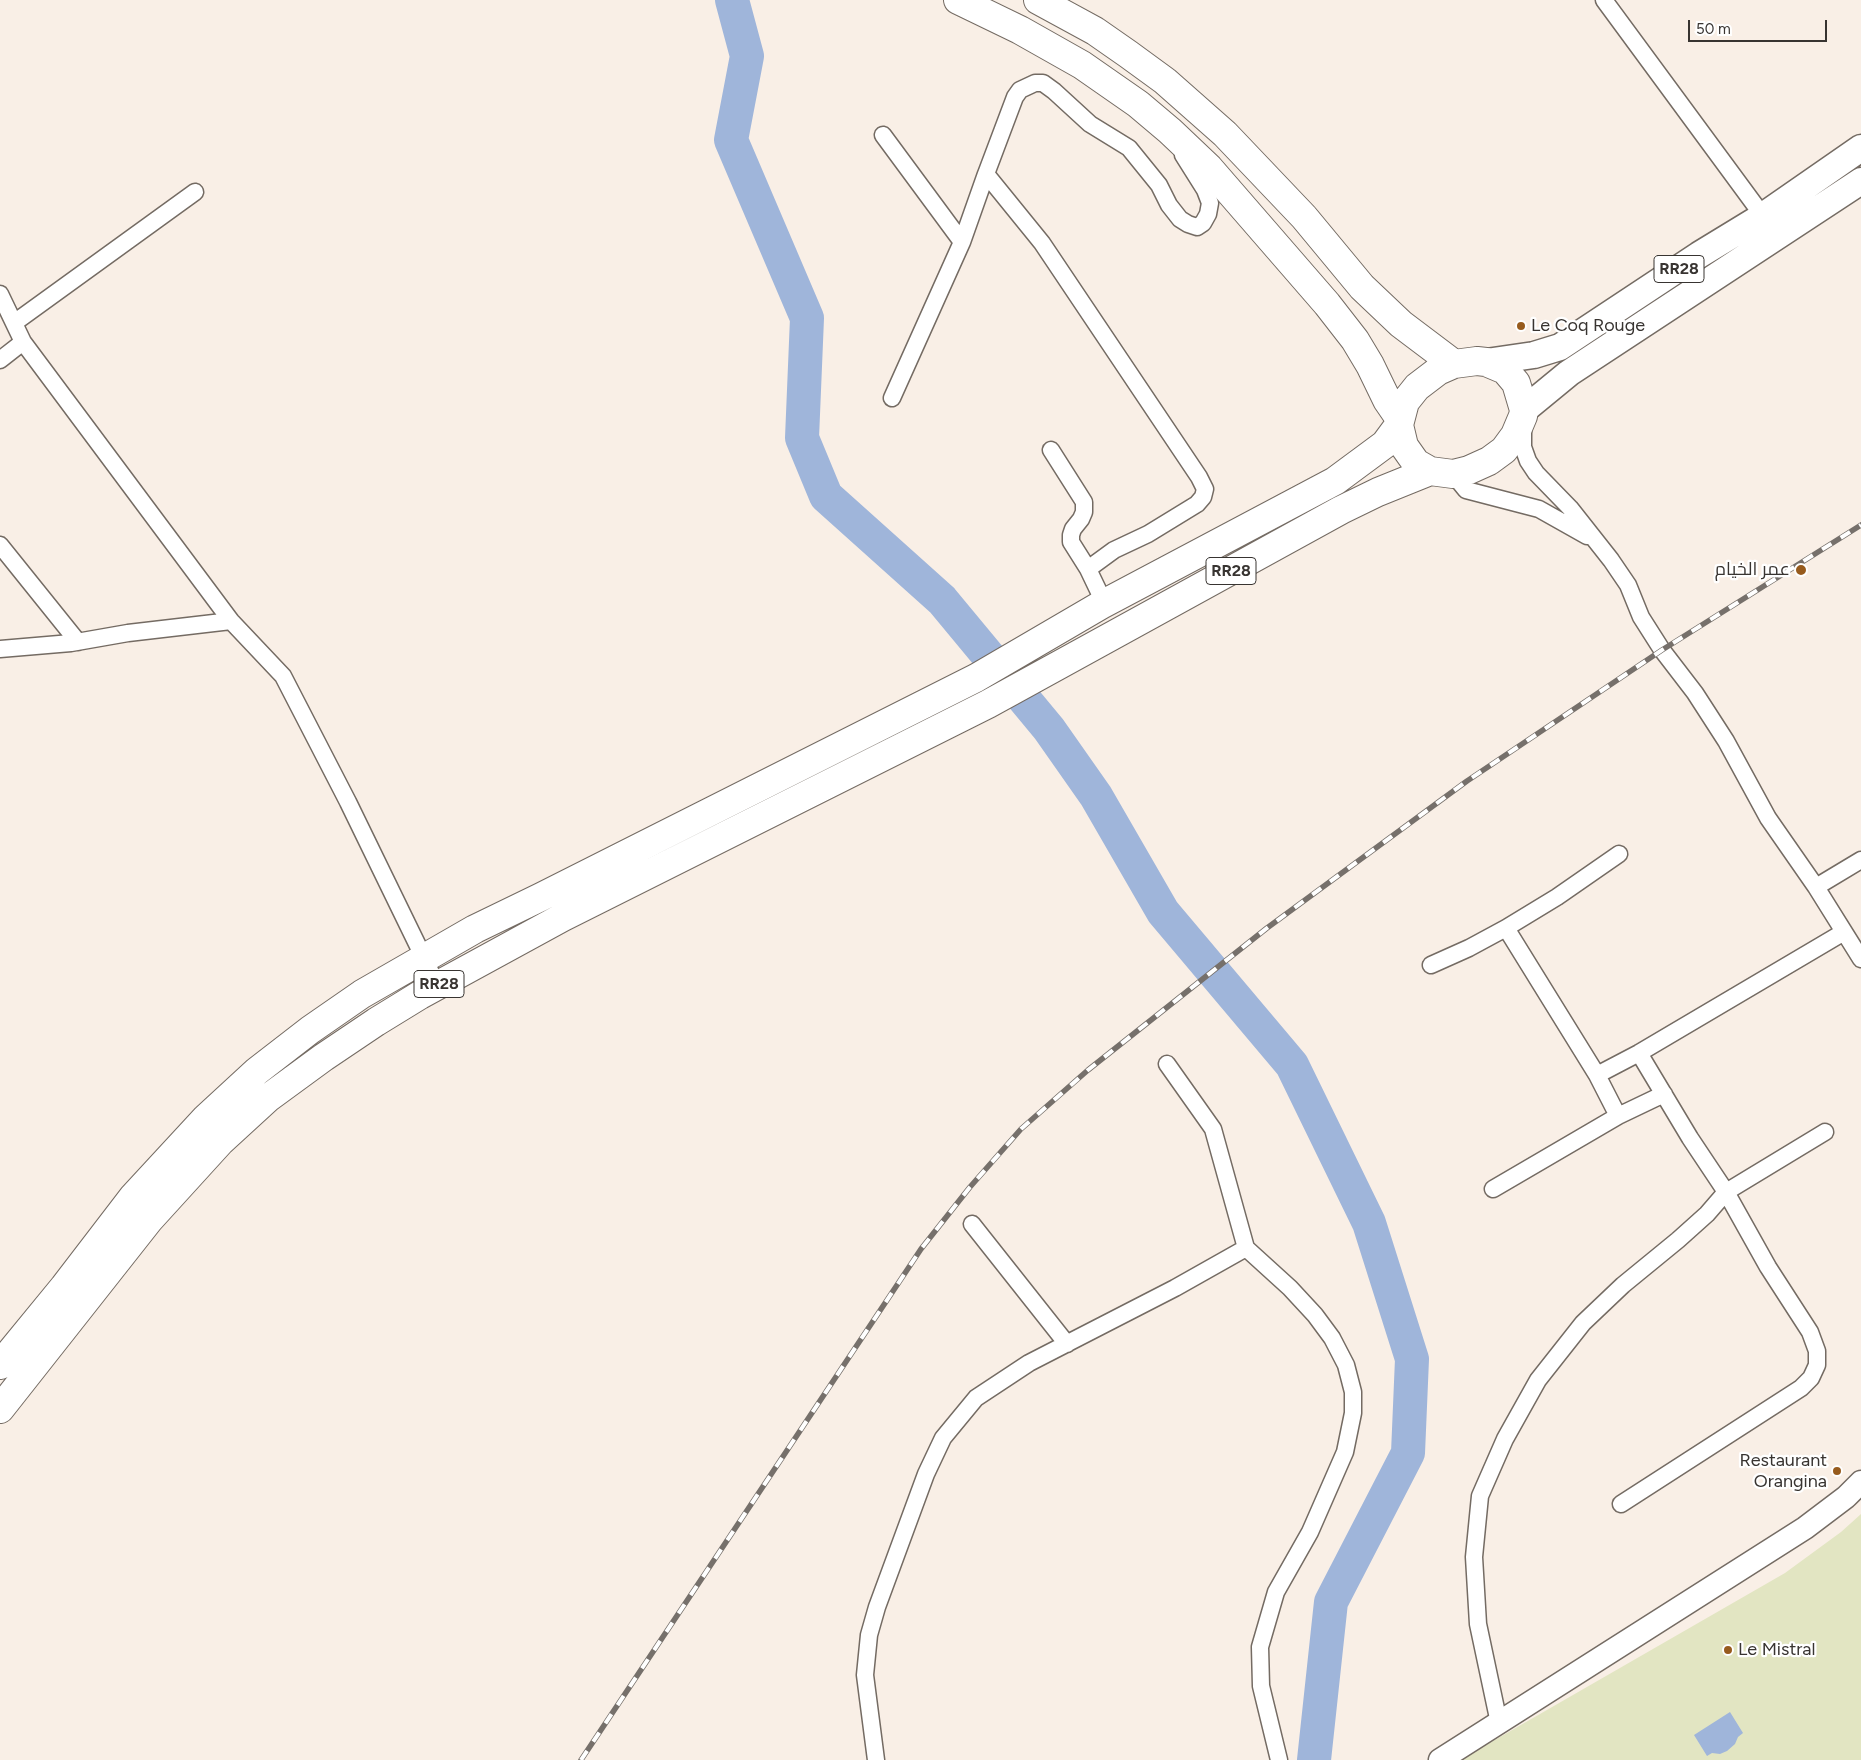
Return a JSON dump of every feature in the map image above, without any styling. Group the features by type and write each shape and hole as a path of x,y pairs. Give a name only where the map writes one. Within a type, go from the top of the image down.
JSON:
{"highway":[{"path":"958,0 1020,30 1082,65 1138,104 1170,131 1208,168 1327,304 1355,340 1399,422 1404,446 1416,463 1441,472"},
{"path":"1038,0 1095,31 1165,81 1225,134 1304,217 1362,287 1401,324 1454,364"},
{"path":"1486,362 1505,370 1516,383 1523,413"},
{"name":"RR28","path":"0,1364 64,1287 133,1197 206,1118 257,1071 310,1030 362,994 475,929 541,898 976,678 1101,605 1334,480 1385,444 1399,422 1405,402 1417,387 1438,371 1454,364 1486,362"},
{"name":"RR28","path":"0,1409 149,1220 220,1142 268,1098 376,1022 437,986 563,917 988,704 1341,510 1378,492 1441,472 1469,470 1482,464 1504,450 1515,434 1523,413"}],"main road":[{"name":"RR28","path":"1486,362 1534,355 1560,347 1699,255 1763,216 1861,148"},
{"name":"RR28","path":"1523,413 1569,373 1861,181"}],"street":[{"path":"1604,0 1763,216"},
{"path":"892,398 962,242 1015,97 1020,90 1035,83 1043,83 1090,124 1129,148 1159,185 1169,205 1180,219 1188,224 1197,226 1203,224 1206,219 1210,203 1205,190 1186,161 1170,131"},
{"path":"883,134 962,242"},
{"path":"986,174 1042,243 1205,488 1203,497 1197,504 1148,534 1114,550 1088,569"},
{"path":"14,323 194,192"},
{"path":"0,294 24,342 231,621 283,676 348,802 437,986"},
{"path":"0,360 24,342"},
{"path":"1523,413 1523,447 1528,461 1542,482 1570,508 1598,542 1628,584 1642,617 1662,650 1695,693 1726,741 1768,818 1816,887 1861,959"},
{"path":"1051,450 1084,502 1084,512 1073,529 1071,542 1088,569 1099,592 1101,605"},
{"path":"1441,472 1466,490 1539,509 1598,542"},
{"path":"0,545 78,642"},
{"path":"0,649 78,642 128,633 231,621"},
{"path":"1431,965 1469,948 1506,928 1557,897 1619,854"},
{"path":"1816,887 1861,860"},
{"path":"1506,928 1597,1075 1618,1116"},
{"path":"1597,1075 1639,1053 1844,932"},
{"path":"1621,1504 1801,1388 1811,1378 1817,1365 1817,1351 1810,1332 1768,1266 1726,1192 1690,1138 1639,1053"},
{"path":"1167,1064 1213,1129 1246,1248 1290,1288 1326,1330 1346,1365 1353,1392 1353,1412 1345,1452 1310,1532 1276,1592 1260,1647 1261,1686 1279,1760"},
{"path":"1493,1189 1618,1116 1664,1094"},
{"path":"1499,1723 1478,1624 1474,1557 1480,1496 1505,1439 1538,1380 1583,1323 1623,1285 1692,1227 1726,1192 1825,1132"},
{"path":"972,1224 1067,1344"},
{"path":"876,1760 865,1676 869,1635 877,1607 926,1474 943,1438 976,1398 1028,1364 1175,1288 1246,1248"},
{"path":"0,1364 23,1380"},
{"path":"1440,1760 1805,1528 1846,1497 1861,1482"}],"green space":[{"path":"1861,1514 1861,1760 1460,1760 1785,1573 1841,1532"}],"water":[{"path":"1730,1712 1743,1733 1727,1751 1720,1754 1712,1753 1707,1756 1694,1735"}],"waterway":[{"path":"732,0 747,56 731,140 807,318 802,438 826,496 942,600 1049,729 1096,796 1163,912 1292,1065 1369,1223 1412,1359 1408,1453 1331,1602 1314,1760"}],"railway":[{"path":"581,1760 921,1249 970,1187 1021,1129 1088,1070 1267,928 1467,781 1662,650 1861,525"}],"place":[{"name":"Le Coq Rouge","path":"1521,326"},
{"name":"عمر الخيام","path":"1801,570"},
{"name":"Restaurant Orangina","path":"1837,1471"},
{"name":"Le Mistral","path":"1728,1650"}]}
